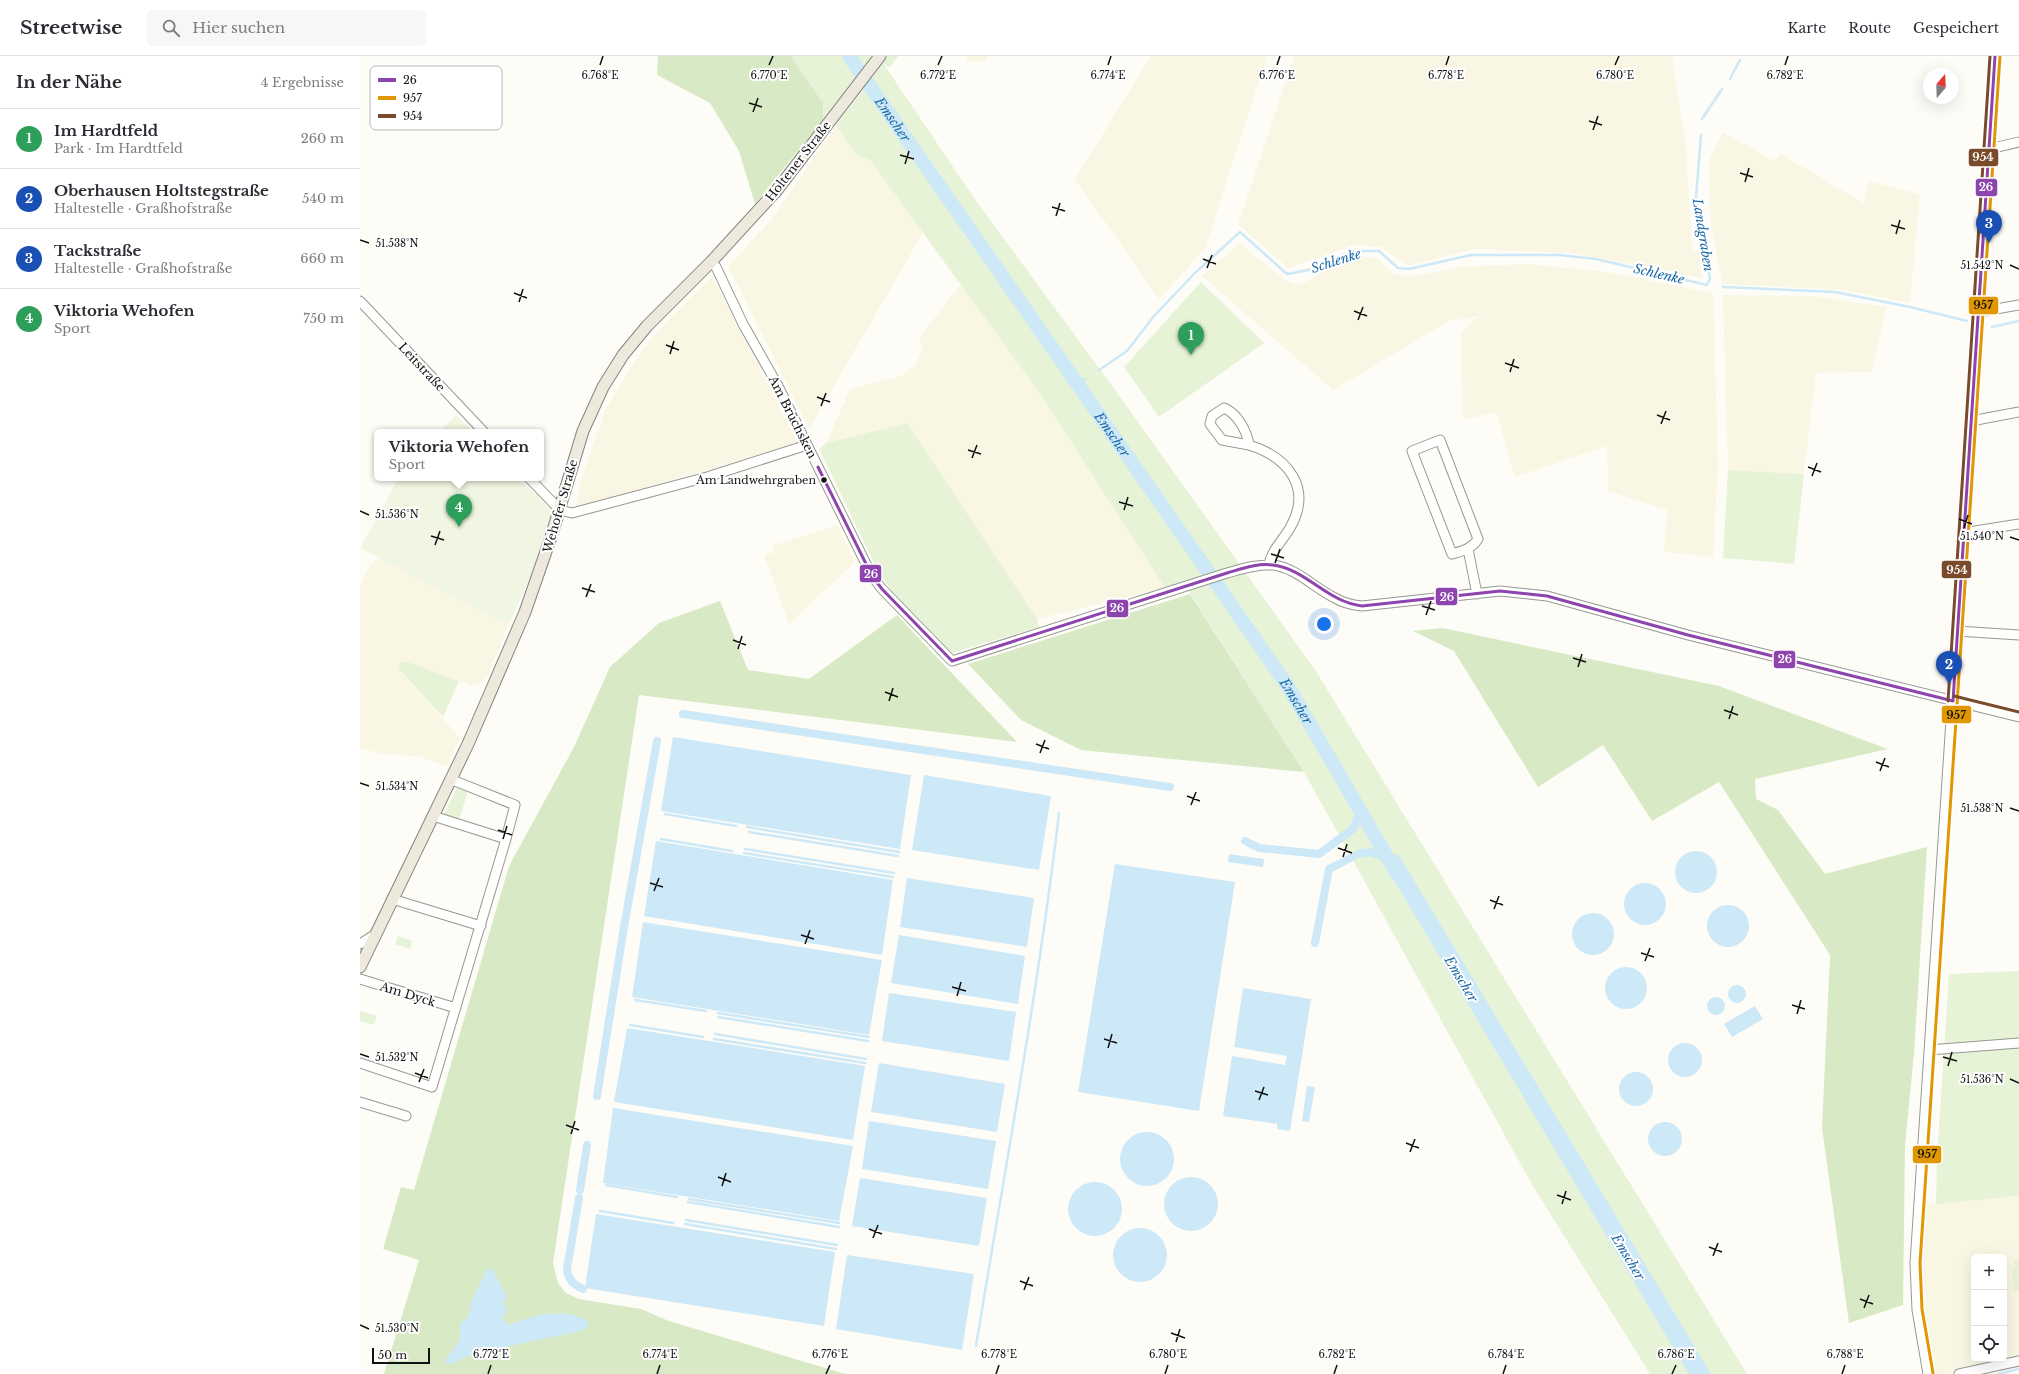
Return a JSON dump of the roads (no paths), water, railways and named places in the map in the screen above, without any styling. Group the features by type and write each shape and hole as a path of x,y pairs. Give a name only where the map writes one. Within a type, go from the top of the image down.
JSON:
{"main road":[{"name":"Holtener Straße","path":"711,262 777,190 877,60"},
{"name":"Wehofer Straße","path":"451,778 468,744 525,612 560,510 583,431 592,409 612,371 632,344 664,308 711,262"},
{"path":"360,967 451,778"}],"street":[{"path":"1928,1374 1918,1315 1915,1263 1995,56"},
{"path":"1989,149 2019,142"},
{"name":"Am Brüchsken","path":"711,262 716,267 743,324 778,386 872,576 882,590 952,661 1227,573 1256,566 1269,565"},
{"name":"Leitstraße","path":"360,301 481,429"},
{"path":"1978,312 2019,305"},
{"path":"1248,445 1248,436 1231,411 1224,408 1212,416 1210,424 1222,440 1248,445 1267,452 1281,461 1294,477 1299,491 1297,513 1290,527 1270,558 1269,565 1285,568 1296,573 1335,598 1350,604 1362,606 1500,591 1547,596 1688,635 2019,717"},
{"path":"1971,421 2019,412"},
{"path":"1440,440 1478,539 1468,549 1452,554 1412,451 1440,440"},
{"path":"532,481 560,510 572,513 707,477 807,445"},
{"path":"1964,533 2019,524"},
{"path":"1468,549 1477,594"},
{"path":"1957,630 2019,635"},
{"path":"360,1063 432,1087 481,926 515,805 451,778"},
{"path":"433,816 506,838"},
{"path":"392,899 481,926"},
{"path":"360,944 376,934"},
{"name":"Am Dyck","path":"360,979 456,1008"},
{"path":"1929,1050 2019,1042"},
{"path":"360,1102 406,1116"},
{"path":"1959,1374 2019,1361"}],"water":[{"path":"673,737 911,775 900,849 661,811"},
{"path":"924,775 1051,796 1039,870 912,850"},
{"path":"656,841 893,880 882,955 644,916"},
{"path":"1696,851 1711,857 1717,872 1711,887 1696,893 1681,887 1675,872 1681,857"},
{"path":"1229,854 1264,859 1263,867 1228,862"},
{"path":"1398,854 1711,1374 1689,1374 1386,867 1380,861"},
{"path":"1115,864 1235,882 1199,1111 1078,1092"},
{"path":"907,878 1034,898 1027,947 900,927"},
{"path":"1645,883 1660,889 1666,904 1660,919 1645,925 1630,919 1624,904 1630,889"},
{"path":"1728,905 1743,911 1749,926 1743,941 1728,947 1713,941 1707,926 1713,911"},
{"path":"1593,913 1608,919 1614,934 1608,949 1593,955 1578,949 1572,934 1578,919"},
{"path":"643,922 882,960 869,1035 632,997"},
{"path":"899,935 1025,956 1018,1004 891,983"},
{"path":"1626,967 1641,973 1647,988 1641,1003 1626,1009 1611,1003 1605,988 1611,973"},
{"path":"1737,985 1743,988 1746,994 1743,1000 1737,1003 1731,1000 1728,994 1731,988"},
{"path":"1243,988 1311,999 1290,1131 1277,1129 1277,1124 1223,1116 1232,1056 1285,1065 1287,1056 1234,1047"},
{"path":"889,993 1016,1012 1009,1061 882,1041"},
{"path":"1716,997 1722,1000 1725,1006 1722,1012 1716,1015 1710,1012 1707,1006 1710,1000"},
{"path":"1755,1006 1763,1019 1732,1037 1724,1024"},
{"path":"627,1028 865,1066 853,1140 614,1102"},
{"path":"1682,1043 1688,1043 1692,1044 1699,1050 1702,1060 1701,1067 1695,1074 1688,1077 1682,1077 1678,1076 1671,1070 1668,1063 1668,1057 1669,1053 1675,1046"},
{"path":"879,1063 1005,1084 997,1132 871,1112"},
{"path":"1633,1072 1639,1072 1643,1073 1650,1079 1653,1089 1652,1096 1646,1103 1639,1106 1633,1106 1629,1105 1622,1099 1619,1092 1619,1086 1620,1082 1626,1075"},
{"path":"1307,1086 1315,1087 1309,1122 1302,1121"},
{"path":"613,1108 853,1146 839,1221 603,1183"},
{"path":"869,1121 996,1141 988,1189 862,1169"},
{"path":"1662,1122 1668,1122 1672,1123 1679,1129 1682,1139 1681,1146 1675,1153 1668,1156 1662,1156 1658,1155 1651,1149 1648,1142 1648,1136 1649,1132 1655,1125"},
{"path":"1147,1132 1157,1134 1166,1140 1172,1149 1174,1159 1172,1169 1166,1178 1157,1184 1147,1186 1137,1184 1128,1178 1122,1169 1120,1159 1122,1149 1128,1140 1137,1134"},
{"path":"1191,1177 1201,1179 1210,1185 1216,1194 1218,1204 1216,1214 1210,1223 1201,1229 1191,1231 1181,1229 1172,1223 1166,1214 1164,1204 1166,1194 1172,1185 1181,1179"},
{"path":"860,1178 987,1198 979,1246 852,1226"},
{"path":"1095,1182 1105,1184 1114,1190 1120,1199 1122,1209 1120,1219 1114,1228 1105,1234 1095,1236 1085,1234 1076,1228 1070,1219 1068,1209 1070,1199 1076,1190 1085,1184"},
{"path":"596,1214 835,1252 824,1326 585,1288"},
{"path":"1140,1228 1150,1230 1159,1236 1165,1245 1167,1255 1165,1265 1159,1274 1150,1280 1140,1282 1130,1280 1121,1274 1115,1265 1113,1255 1115,1245 1121,1236 1130,1230"},
{"path":"847,1255 974,1274 962,1350 836,1329"},
{"path":"492,1268 507,1297 504,1303 508,1311 502,1317 508,1325 528,1318 548,1314 569,1314 589,1322 588,1327 580,1331 476,1353 450,1364 444,1362 460,1340 460,1324 468,1317 472,1300 487,1269"}],"waterway":[{"name":"Emscher","path":"849,56 1289,688 1397,874"},
{"name":"Landgraben","path":"1730,79 1740,60"},
{"name":"Landgraben","path":"1702,119 1722,89"},
{"name":"Schlenke","path":"1099,370 1127,351 1154,316 1195,273 1240,232 1287,274 1319,268 1343,255 1358,251 1379,251 1398,268 1409,269 1471,255 1560,255 1596,259 1707,285 1710,279 1696,197 1701,135"},
{"name":"Schlenke","path":"1723,287 1835,292 1910,307 1967,321"},
{"name":"Schlenke","path":"1992,327 2019,321"},
{"name":"Schlenke","path":"1078,383 1085,379"},
{"path":"683,714 1170,787"},
{"path":"597,1096 624,927 657,741"},
{"path":"1245,841 1259,848 1319,854 1353,829 1360,811"},
{"path":"976,1346 1031,1014 1051,880 1059,813"},
{"path":"665,814 736,826"},
{"path":"747,827 899,852"},
{"path":"749,832 898,856"},
{"path":"661,839 732,851"},
{"path":"745,849 894,873"},
{"path":"1315,943 1329,869 1358,854 1370,852 1388,858"},
{"path":"744,853 893,877"},
{"path":"635,1000 706,1011"},
{"path":"718,1013 869,1037"},
{"path":"718,1017 868,1041"},
{"path":"630,1025 703,1037"},
{"path":"715,1034 866,1059"},
{"path":"714,1039 865,1063"},
{"path":"580,1190 587,1145"},
{"path":"606,1185 677,1197"},
{"path":"579,1198 567,1269 572,1281 583,1289"},
{"path":"689,1199 839,1223"},
{"path":"688,1202 839,1227"},
{"path":"600,1211 673,1223"},
{"path":"686,1220 837,1245"},
{"path":"685,1224 836,1249"},
{"path":"1998,1374 2019,1369"}],"place":[{"name":"Tackstraße","path":"1989,243"},
{"name":"Im Hardtfeld","path":"1191,355"},
{"name":"Am Landwehrgraben","path":"824,480"},
{"name":"Viktoria Wehofen","path":"459,527"},
{"name":"Oberhausen Holtstegstraße","path":"1949,684"}]}
